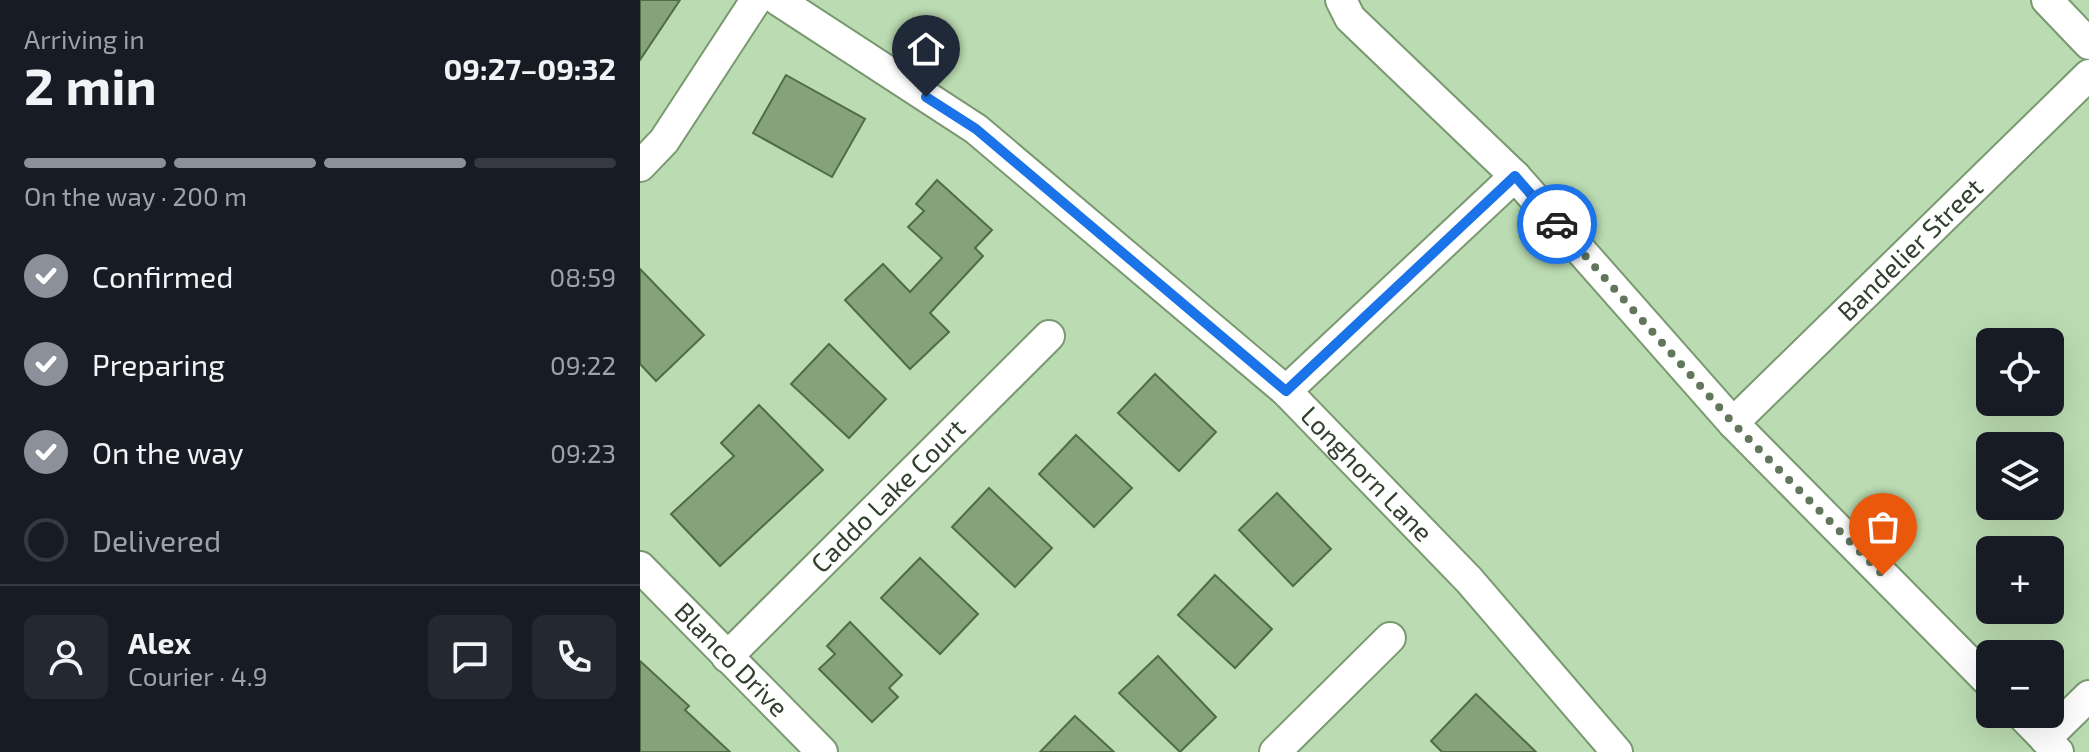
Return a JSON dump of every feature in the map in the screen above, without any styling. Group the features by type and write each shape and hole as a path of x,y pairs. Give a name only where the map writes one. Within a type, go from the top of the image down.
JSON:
{"street":[{"path":"640,166 664,141 756,0"},
{"name":"Longhorn Lane","path":"778,0 976,129 1286,391 1469,580 1617,752"},
{"path":"1341,0 1350,18 1515,176 1733,423 1976,669"},
{"path":"2047,0 2089,44"},
{"name":"Bandelier Street","path":"1733,423 2089,75"},
{"path":"1286,391 1515,176"},
{"name":"Caddo Lake Court","path":"727,657 1049,336"},
{"name":"Blanco Drive","path":"640,567 822,752"},
{"path":"1275,752 1390,638"},
{"path":"2035,728 2052,745 2089,696"}],"building":[{"path":"640,0 680,0 640,60"},
{"path":"786,75 865,119 832,177 753,133"},
{"path":"937,180 992,230 975,248 983,256 930,313 949,332 910,369 845,300 883,264 910,292 942,258 908,227 924,211 916,204"},
{"path":"640,269 704,335 656,381 640,364"},
{"path":"829,344 886,399 849,438 791,384"},
{"path":"1155,374 1216,432 1179,471 1118,413"},
{"path":"759,405 823,470 720,566 671,514 734,456 721,443"},
{"path":"1076,435 1132,488 1094,527 1039,474"},
{"path":"989,488 1052,548 1015,587 952,527"},
{"path":"1277,493 1331,549 1293,586 1239,530"},
{"path":"920,558 978,614 940,654 881,598"},
{"path":"1215,575 1272,629 1235,668 1178,615"},
{"path":"850,622 902,675 889,688 898,697 872,722 819,669 835,654 827,646"},
{"path":"1158,656 1216,717 1180,752 1119,693"},
{"path":"640,661 689,706 685,710 730,752 640,752"},
{"path":"1476,694 1536,752 1442,752 1431,741"},
{"path":"1075,716 1114,752 1040,752"}],"way so far":[{"path":"1557,224 1733,423 1883,575"}],"route":[{"path":"926,97 976,129 1286,391 1515,176 1557,224"}]}
